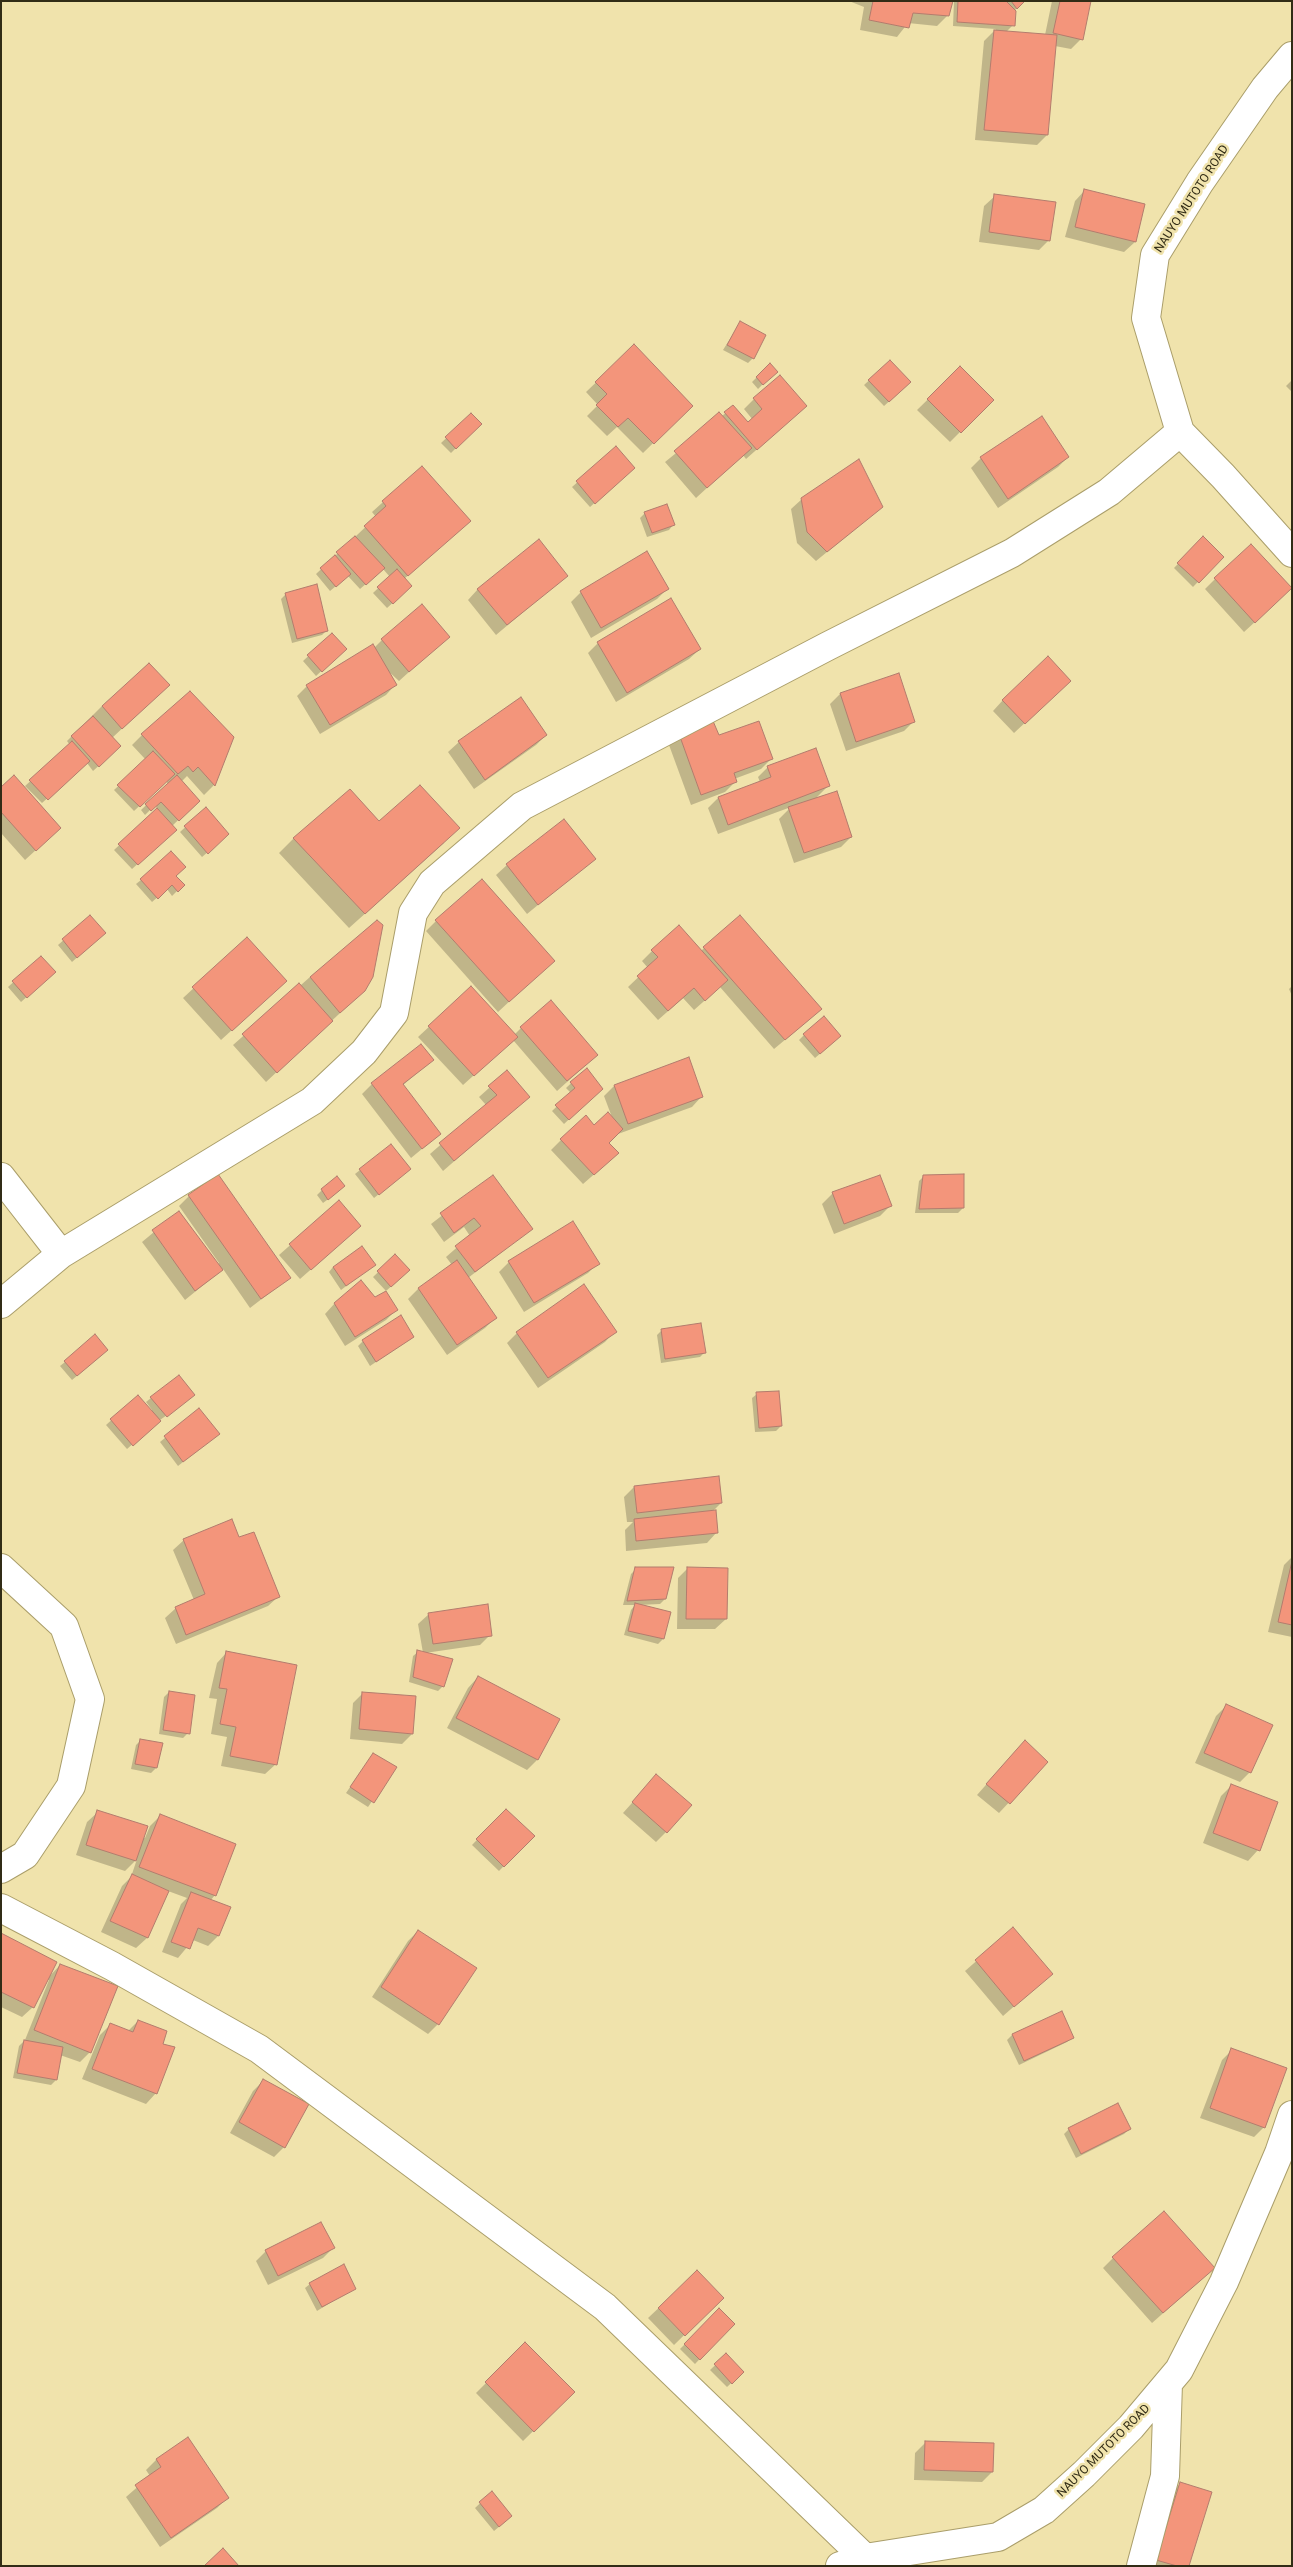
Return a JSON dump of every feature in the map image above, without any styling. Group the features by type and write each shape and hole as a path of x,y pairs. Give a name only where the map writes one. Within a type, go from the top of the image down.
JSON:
{"street":[{"name":"NAUYO MUTOTO ROAD","path":"1292,56 1265,88 1200,182 1155,255 1146,318 1180,432 1223,476 1292,553"},
{"path":"1,1304 61,1254 312,1101 364,1052 394,1013 413,913 432,883 522,806 828,646 1012,553 1109,492 1180,432"},
{"path":"1,1177 61,1254"},
{"path":"1,1568 64,1626 90,1699 71,1786 25,1855 1,1869"},
{"path":"1,1908 112,1966 259,2049 605,2307 852,2562"},
{"name":"NAUYO MUTOTO ROAD","path":"852,2562 998,2537 1044,2510 1084,2474 1131,2427 1179,2370 1224,2282 1279,2153 1292,2116"},
{"path":"1141,2566 1165,2476 1168,2383"}],"building":[{"path":"873,1 953,1 949,16 913,13 909,28 869,20"},
{"path":"958,1 1006,1 1016,11 1015,26 957,22"},
{"path":"1011,1 1025,1 1017,9"},
{"path":"1060,1 1091,1 1083,40 1053,33"},
{"path":"994,30 1057,35 1048,135 984,130"},
{"path":"1084,189 1145,204 1136,242 1075,227"},
{"path":"994,194 1056,202 1050,241 989,232"},
{"path":"740,321 766,335 754,359 727,345"},
{"path":"634,344 693,406 654,444 628,418 618,427 596,405 607,394 595,382"},
{"path":"890,360 911,382 889,402 868,380"},
{"path":"770,363 778,372 763,385 756,377"},
{"path":"960,366 994,400 961,433 927,399"},
{"path":"780,375 807,406 757,450 724,412 733,405 748,422 762,409 753,398"},
{"path":"719,412 752,448 707,488 674,451"},
{"path":"471,413 482,424 456,449 445,437"},
{"path":"1042,416 1069,457 1008,499 980,457"},
{"path":"616,446 635,468 595,504 576,481"},
{"path":"859,459 883,507 827,552 807,532 801,498"},
{"path":"422,466 471,521 408,576 364,526 386,506 382,501"},
{"path":"667,504 675,525 652,533 644,512"},
{"path":"355,536 385,568 366,585 336,552"},
{"path":"1203,536 1224,557 1199,583 1177,563"},
{"path":"539,539 568,576 507,625 477,589"},
{"path":"1251,544 1292,588 1255,623 1214,578"},
{"path":"647,551 669,589 601,628 580,591"},
{"path":"335,555 351,574 336,587 320,568"},
{"path":"397,569 412,586 393,604 377,587"},
{"path":"317,584 328,631 297,639 285,593"},
{"path":"671,598 701,649 627,693 597,642"},
{"path":"422,604 450,637 409,672 381,639"},
{"path":"332,633 347,649 322,672 307,655"},
{"path":"373,644 397,685 330,725 306,685"},
{"path":"1048,656 1071,681 1025,724 1002,700"},
{"path":"149,663 170,685 122,729 102,706"},
{"path":"899,673 915,722 856,742 840,693"},
{"path":"190,691 234,737 215,786 198,767 193,772 188,766 178,774 141,734"},
{"path":"521,697 547,735 485,780 458,741"},
{"path":"93,716 121,746 99,767 71,736"},
{"path":"713,721 719,735 759,721 773,759 734,773 737,782 701,795 679,734"},
{"path":"72,741 90,761 48,800 29,780"},
{"path":"816,748 830,786 728,825 718,797 771,777 767,766"},
{"path":"153,751 175,774 140,807 117,785"},
{"path":"14,775 61,828 36,851 1,812 1,787"},
{"path":"177,775 200,801 179,821 161,802 151,811 145,804"},
{"path":"420,785 460,828 365,914 293,838 350,789 379,821"},
{"path":"837,791 852,837 804,853 788,807"},
{"path":"206,807 229,834 208,854 184,826"},
{"path":"157,808 177,830 138,865 118,844"},
{"path":"564,819 596,859 538,905 506,864"},
{"path":"171,851 186,867 176,876 185,885 178,892 172,885 158,899 140,879"},
{"path":"482,879 555,961 509,1002 435,920"},
{"path":"90,915 106,933 77,958 62,939"},
{"path":"740,915 822,1009 785,1040 703,947"},
{"path":"377,920 383,925 373,977 365,991 340,1013 310,977"},
{"path":"679,925 728,980 705,1001 694,988 668,1011 637,976 658,957 651,950"},
{"path":"247,937 287,981 232,1031 192,987"},
{"path":"41,956 56,972 27,998 12,981"},
{"path":"299,983 333,1021 277,1073 242,1034"},
{"path":"471,986 518,1037 474,1076 428,1026"},
{"path":"551,1000 598,1055 567,1081 520,1027"},
{"path":"824,1016 841,1036 820,1054 803,1034"},
{"path":"421,1044 434,1060 403,1084 441,1134 422,1149 371,1083"},
{"path":"689,1057 703,1097 628,1124 614,1085"},
{"path":"587,1068 603,1089 569,1120 555,1105 575,1088 570,1082"},
{"path":"507,1070 530,1097 454,1161 439,1143 497,1095 488,1086"},
{"path":"608,1112 623,1129 609,1143 619,1153 594,1175 560,1139 586,1115 594,1125"},
{"path":"391,1144 411,1169 379,1195 359,1169"},
{"path":"218,1174 291,1278 261,1299 188,1195"},
{"path":"964,1174 964,1208 919,1209 923,1175"},
{"path":"493,1175 533,1229 475,1272 455,1246 481,1226 474,1218 454,1233 440,1213"},
{"path":"880,1175 892,1206 844,1224 832,1192"},
{"path":"337,1176 345,1186 328,1200 321,1189"},
{"path":"339,1200 361,1226 311,1270 289,1244"},
{"path":"179,1211 223,1270 195,1291 152,1230"},
{"path":"573,1221 600,1264 534,1303 508,1261"},
{"path":"362,1246 376,1265 346,1286 333,1267"},
{"path":"395,1254 410,1270 391,1287 377,1271"},
{"path":"457,1260 497,1318 457,1345 418,1288"},
{"path":"361,1280 375,1297 386,1291 398,1310 355,1337 334,1303"},
{"path":"584,1284 617,1332 548,1378 516,1332"},
{"path":"401,1315 414,1337 376,1362 362,1340"},
{"path":"701,1323 706,1353 665,1359 661,1329"},
{"path":"95,1334 108,1350 77,1376 64,1361"},
{"path":"179,1375 195,1395 167,1417 150,1397"},
{"path":"779,1391 782,1426 759,1428 756,1392"},
{"path":"138,1395 161,1421 133,1446 110,1419"},
{"path":"199,1408 220,1434 183,1462 164,1436"},
{"path":"719,1476 722,1503 637,1513 634,1486"},
{"path":"716,1510 718,1533 636,1541 634,1519"},
{"path":"232,1519 239,1537 254,1532 280,1597 186,1635 175,1607 205,1594 183,1539"},
{"path":"1292,1561 1292,1625 1278,1622"},
{"path":"635,1567 674,1567 666,1599 627,1601"},
{"path":"687,1567 728,1568 727,1619 686,1619"},
{"path":"635,1603 671,1612 664,1639 628,1631"},
{"path":"488,1604 492,1636 433,1644 428,1613"},
{"path":"417,1650 453,1659 444,1687 413,1677"},
{"path":"226,1651 297,1665 277,1765 230,1756 236,1727 220,1724 227,1689 219,1688"},
{"path":"478,1676 560,1719 538,1760 456,1718"},
{"path":"169,1691 195,1695 190,1734 163,1730"},
{"path":"362,1692 416,1696 413,1734 359,1729"},
{"path":"1226,1704 1273,1725 1251,1773 1204,1753"},
{"path":"140,1739 163,1743 157,1768 135,1764"},
{"path":"1025,1740 1048,1762 1010,1804 986,1784"},
{"path":"373,1753 397,1767 374,1803 350,1787"},
{"path":"656,1774 692,1805 667,1833 632,1802"},
{"path":"1231,1784 1278,1802 1260,1851 1213,1833"},
{"path":"506,1809 535,1836 504,1867 476,1839"},
{"path":"97,1810 148,1826 136,1861 86,1845"},
{"path":"160,1814 236,1844 216,1896 139,1867"},
{"path":"132,1874 169,1891 148,1938 110,1921"},
{"path":"191,1892 231,1907 219,1936 198,1928 190,1949 171,1942"},
{"path":"1013,1927 1053,1974 1014,2007 975,1960"},
{"path":"418,1930 477,1968 439,2025 381,1987"},
{"path":"1,1933 57,1962 34,2008 1,1992"},
{"path":"60,1964 118,1986 91,2053 34,2030"},
{"path":"1062,2011 1074,2038 1024,2061 1012,2034"},
{"path":"138,2020 167,2031 163,2044 175,2047 157,2094 92,2069 110,2023 133,2032"},
{"path":"24,2040 63,2047 57,2080 17,2073"},
{"path":"1231,2048 1287,2068 1265,2128 1210,2108"},
{"path":"263,2079 309,2104 285,2148 239,2122"},
{"path":"1118,2103 1131,2129 1081,2154 1068,2128"},
{"path":"1164,2211 1215,2268 1163,2313 1112,2257"},
{"path":"321,2222 335,2248 278,2276 265,2250"},
{"path":"344,2264 356,2289 322,2307 309,2283"},
{"path":"697,2270 724,2298 685,2336 658,2308"},
{"path":"719,2308 735,2324 700,2360 684,2344"},
{"path":"525,2342 575,2392 534,2432 485,2382"},
{"path":"726,2353 744,2372 732,2384 714,2364"},
{"path":"188,2437 229,2498 171,2538 135,2485 161,2467 156,2459"},
{"path":"925,2441 994,2443 993,2472 924,2470"},
{"path":"1180,2482 1212,2492 1189,2566 1177,2566 1156,2560"},
{"path":"492,2491 512,2516 499,2527 479,2502"},
{"path":"223,2548 239,2566 204,2566"}]}
